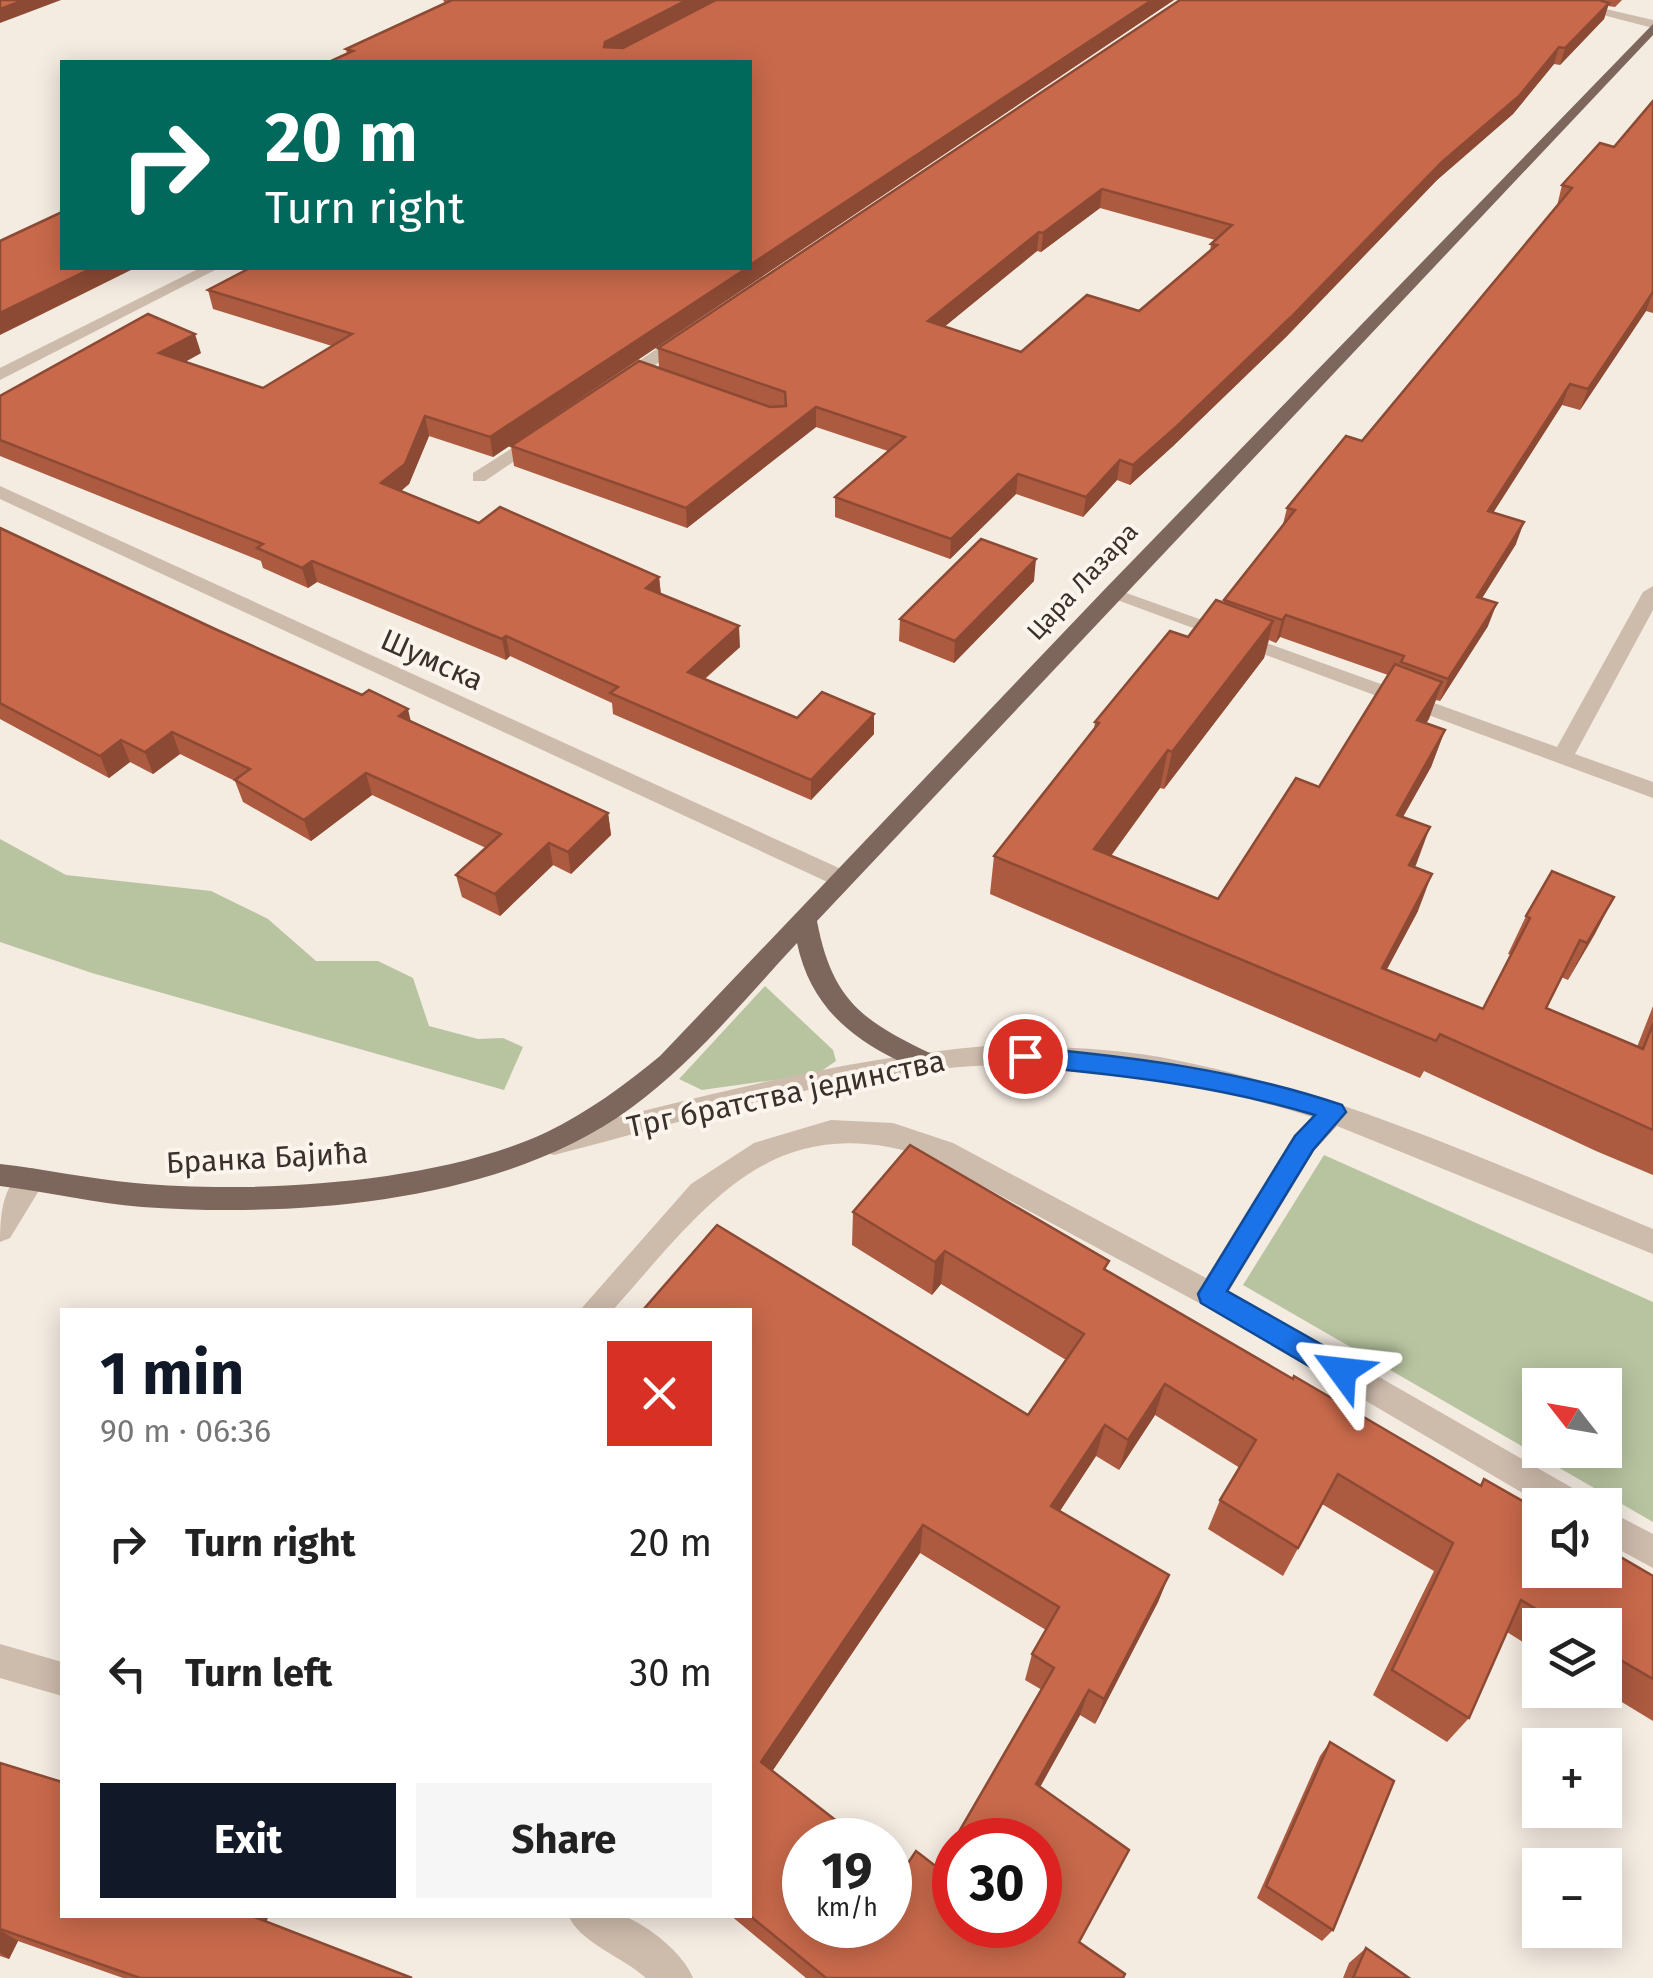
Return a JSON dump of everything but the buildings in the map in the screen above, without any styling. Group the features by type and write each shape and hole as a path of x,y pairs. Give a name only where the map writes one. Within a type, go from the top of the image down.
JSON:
{"main road":[{"name":"Цара Лазара","path":"534,1149 628,1098 669,1063 1653,26"},
{"path":"805,919 810,963 824,994 882,1042 923,1061"},
{"name":"Бранка Бајића","path":"0,1176 156,1196 276,1194 385,1184 466,1170 534,1149"}],"street":[{"path":"1551,0 1653,26"},
{"path":"0,374 206,270"},
{"path":"606,391 646,373 699,328"},
{"path":"480,477 558,423"},
{"name":"Шумска","path":"0,492 842,879"},
{"path":"1563,756 1653,592"},
{"path":"1110,594 1653,790"},
{"name":"Трг братства јединства","path":"534,1149 923,1061 990,1056 1060,1057 1160,1069 1250,1086 1334,1112 1653,1242"},
{"path":"1211,1294 1304,1143 1334,1112"},
{"path":"597,1308 700,1192 764,1151 831,1131 894,1134 943,1150 1211,1294 1543,1488"},
{"path":"0,1230 32,1179"},
{"path":"1622,1534 1653,1552"},
{"path":"0,1661 60,1678"},
{"path":"592,1918 642,1950 674,1978"}],"green space":[{"path":"0,839 66,875 211,891 268,919 316,961 378,961 413,978 429,1026 478,1039 503,1038 523,1047 504,1090 92,973 0,942"},
{"path":"765,986 833,1050 836,1061 817,1074 702,1090 679,1079"},
{"path":"1324,1155 1653,1302 1653,1522 1622,1504 1622,1488 1594,1488 1560,1468 1622,1468 1622,1368 1522,1368 1522,1446 1243,1285"}],"route":[{"path":"1025,1056 1160,1069 1250,1086 1334,1112 1304,1143 1211,1294 1342,1371"}]}
